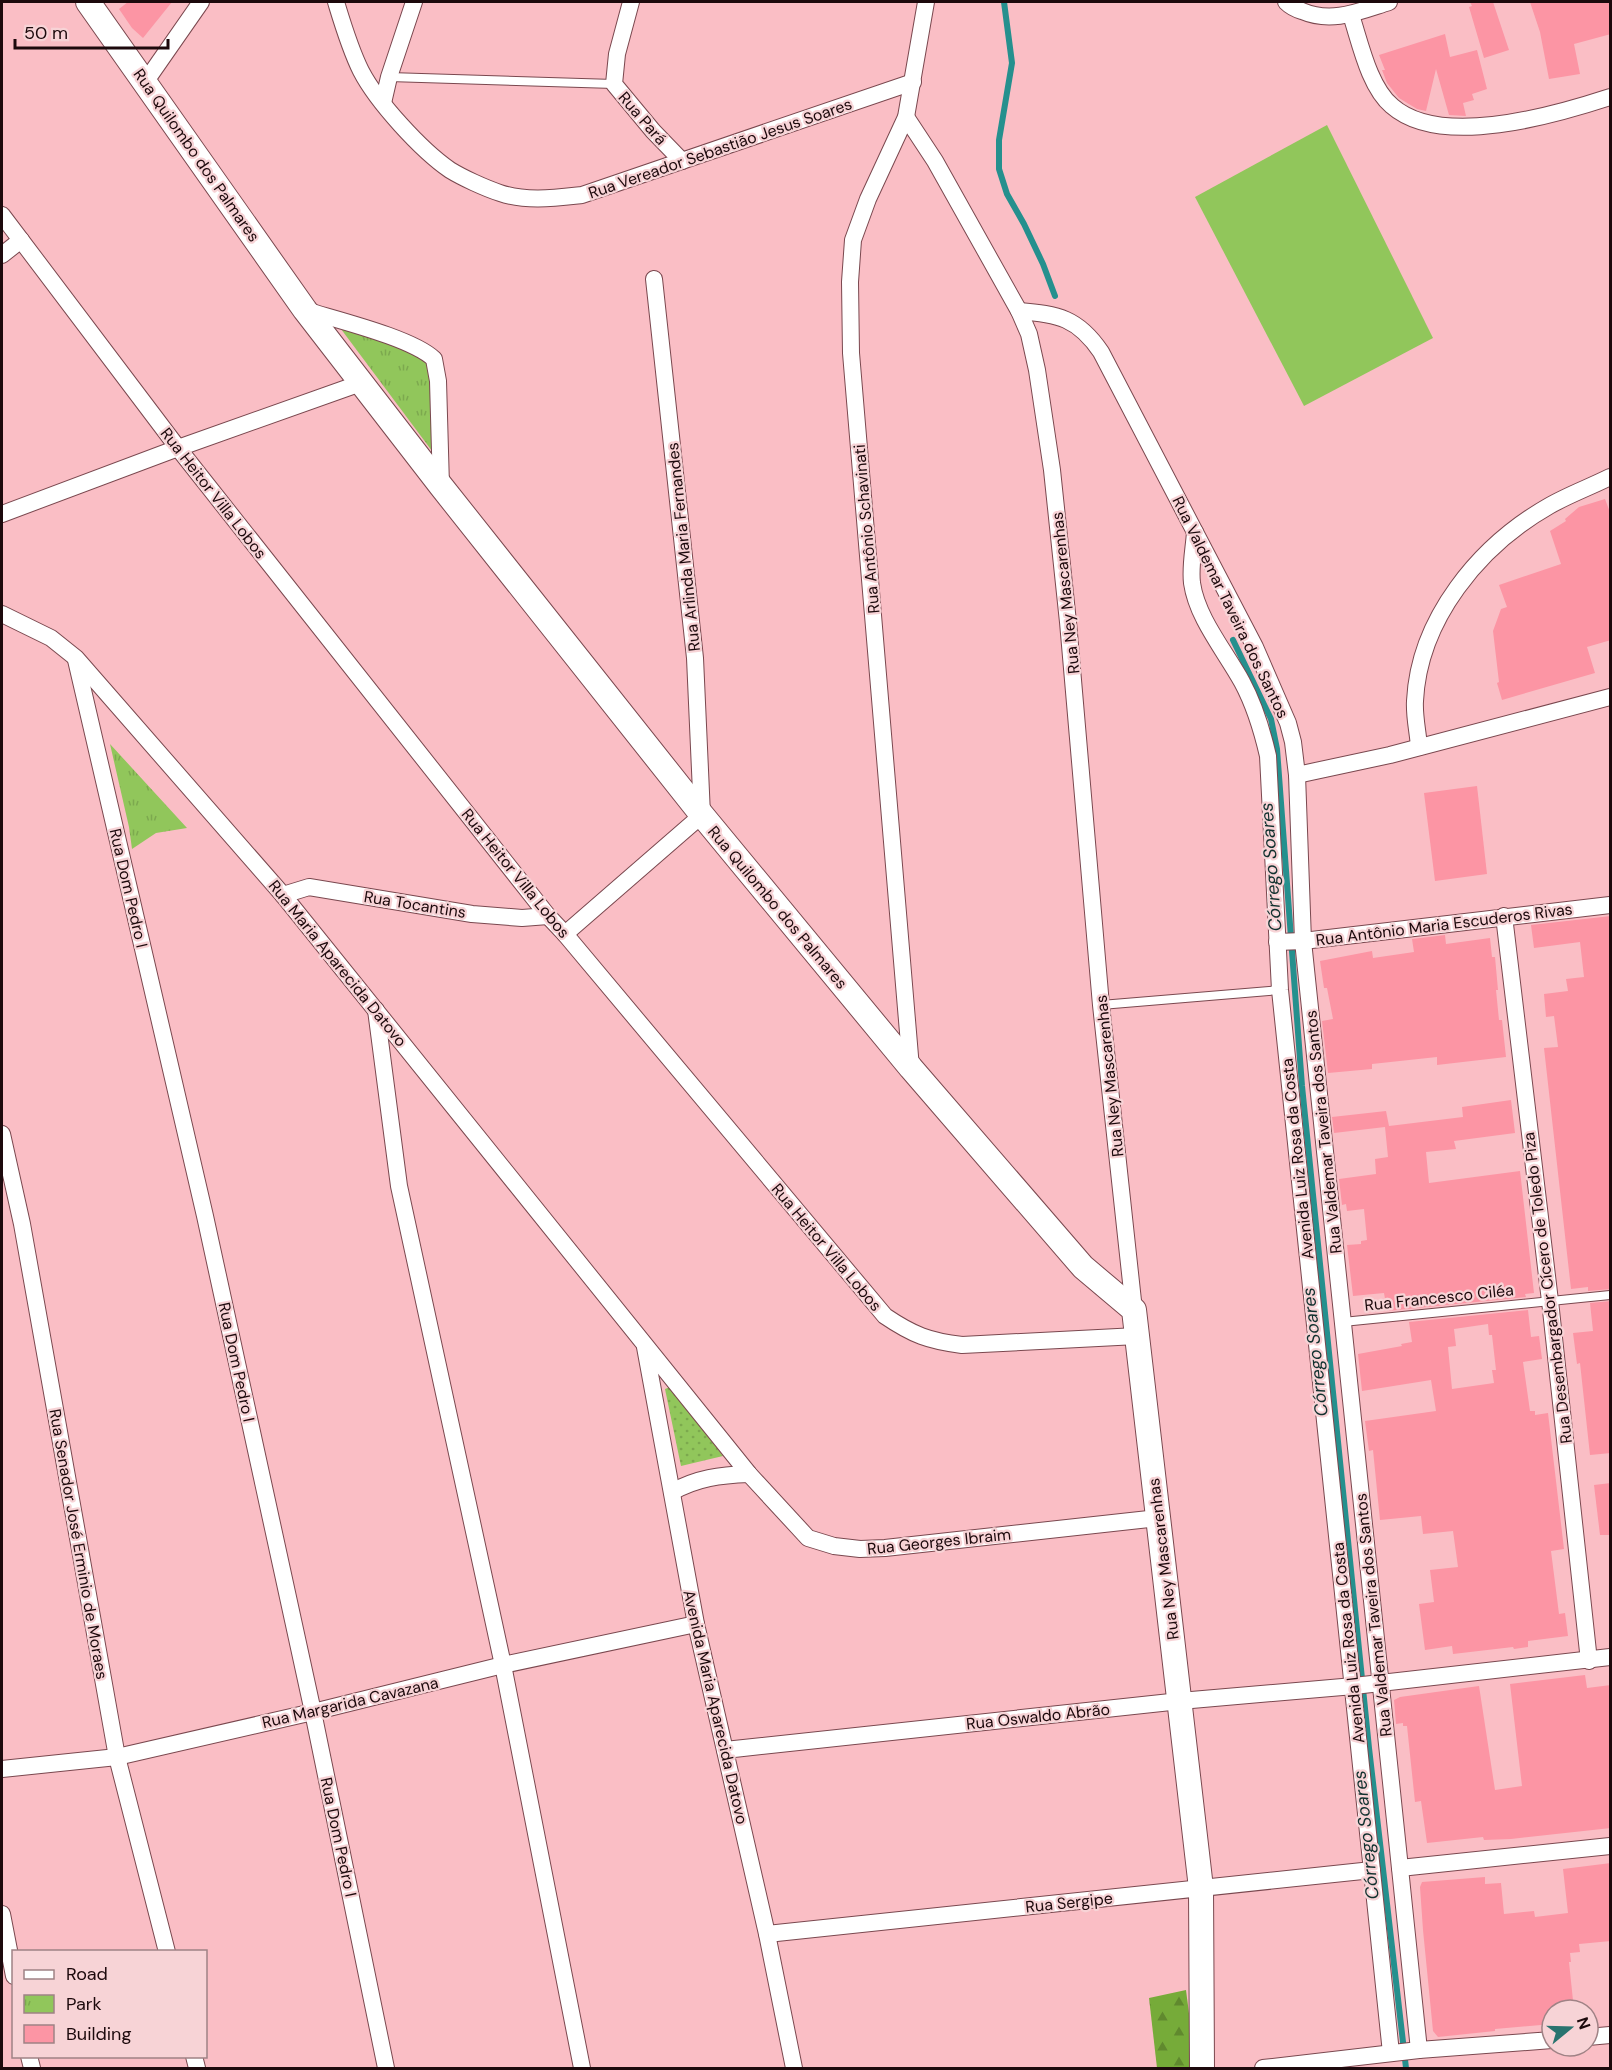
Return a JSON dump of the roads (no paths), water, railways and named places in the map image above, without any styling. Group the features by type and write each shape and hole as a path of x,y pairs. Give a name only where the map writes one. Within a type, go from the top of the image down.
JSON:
{"street":[{"name":"Rua Quilombo dos Palmares","path":"88,2 306,310 361,383 702,815 911,1068 1083,1267 1134,1310"},
{"path":"146,81 201,2"},
{"name":"Rua Vereador Sebastião Jesus Soares","path":"336,2 350,46 362,73 383,103 414,139 450,170 501,194 542,200 582,195 913,82"},
{"path":"383,103 389,77 414,2"},
{"name":"Rua Pará","path":"631,2 617,54 614,84 653,131 681,160"},
{"name":"Rua Antônio Schavinati","path":"911,1068 852,365 849,282 853,240 868,199 906,117 926,2"},
{"path":"1286,2 1310,15 1328,18 1350,15 1389,2"},
{"path":"1350,15 1379,90 1392,106 1415,119 1447,127 1504,124 1576,108 1611,97"},
{"name":"Rua Ney Mascarenhas","path":"906,117 935,161 1019,310 1029,334 1038,370 1052,470 1068,622 1101,1005 1201,1888 1202,2068"},
{"name":"Rua Heitor Villa Lobos","path":"2,215 178,448 548,916 885,1316 910,1332 937,1342 962,1345 1137,1336"},
{"path":"2,255 21,240"},
{"name":"Rua Arlinda Maria Fernandes","path":"654,279 695,658 702,815"},
{"path":"306,310 403,341 421,349 434,359 438,381 441,486"},
{"name":"Rua Valdemar Taveira dos Santos","path":"1019,310 1054,315 1081,327 1091,338 1128,402 1255,647 1288,723 1293,742 1297,775 1301,941 1343,1322 1365,1685 1400,1868 1406,2052"},
{"path":"2,514 361,383"},
{"path":"1419,747 1415,704 1417,676 1435,627 1447,603 1468,573 1503,539 1548,507 1611,477"},
{"name":"Avenida Luiz Rosa da Costa","path":"1195,531 1192,583 1197,602 1252,701 1261,725 1268,756 1280,990 1365,1685 1372,1870 1406,2052"},
{"name":"Rua Maria Aparecida Datovo","path":"2,614 51,638 76,658 283,895 645,1345"},
{"name":"Rua Dom Pedro I","path":"76,658 206,1216 313,1712 386,2068"},
{"path":"1297,775 1419,747 1611,697"},
{"path":"565,934 702,815"},
{"name":"Rua Tocantins","path":"283,895 309,887 472,914 522,918 548,916"},
{"name":"Rua Antônio Maria Escuderos Rivas","path":"1279,942 1611,905"},
{"name":"Rua Desembargador Cícero de Toledo Piza","path":"1504,916 1550,1301 1589,1660"},
{"path":"376,1010 399,1186 503,1665 582,2068"},
{"name":"Rua Senador José Erminio de Moraes","path":"2,1134 22,1224 117,1756 166,1950"},
{"name":"Rua Georges Ibraim","path":"645,1345 749,1474 808,1538 834,1546 860,1549 1158,1518"},
{"name":"Avenida Maria Aparecida Datovo","path":"645,1345 696,1624 767,1934 794,2068"},
{"path":"672,1492 701,1478 749,1474"},
{"name":"Rua Margarida Cavazana","path":"2,1769 117,1756 313,1712 503,1665 696,1624"},
{"name":"Rua Oswaldo Abrão","path":"725,1750 1180,1701 1365,1685 1611,1657"},
{"path":"1400,1868 1611,1846"},
{"name":"Rua Sergipe","path":"767,1934 1372,1870"},
{"path":"2,1914 12,1966"},
{"path":"1263,2068 1406,2052 1540,2041"}],"lane":[{"path":"389,77 614,84"},
{"path":"1101,1005 1280,990"},
{"name":"Rua Francesco Ciléa","path":"1343,1322 1611,1295"}],"waterway":[{"name":"Córrego Soares","path":"1004,2 1012,63 999,140 999,169 1007,194 1043,264 1055,296"},
{"name":"Córrego Soares","path":"1233,640 1271,719 1277,749 1302,1086 1369,1748 1406,2068"}]}
